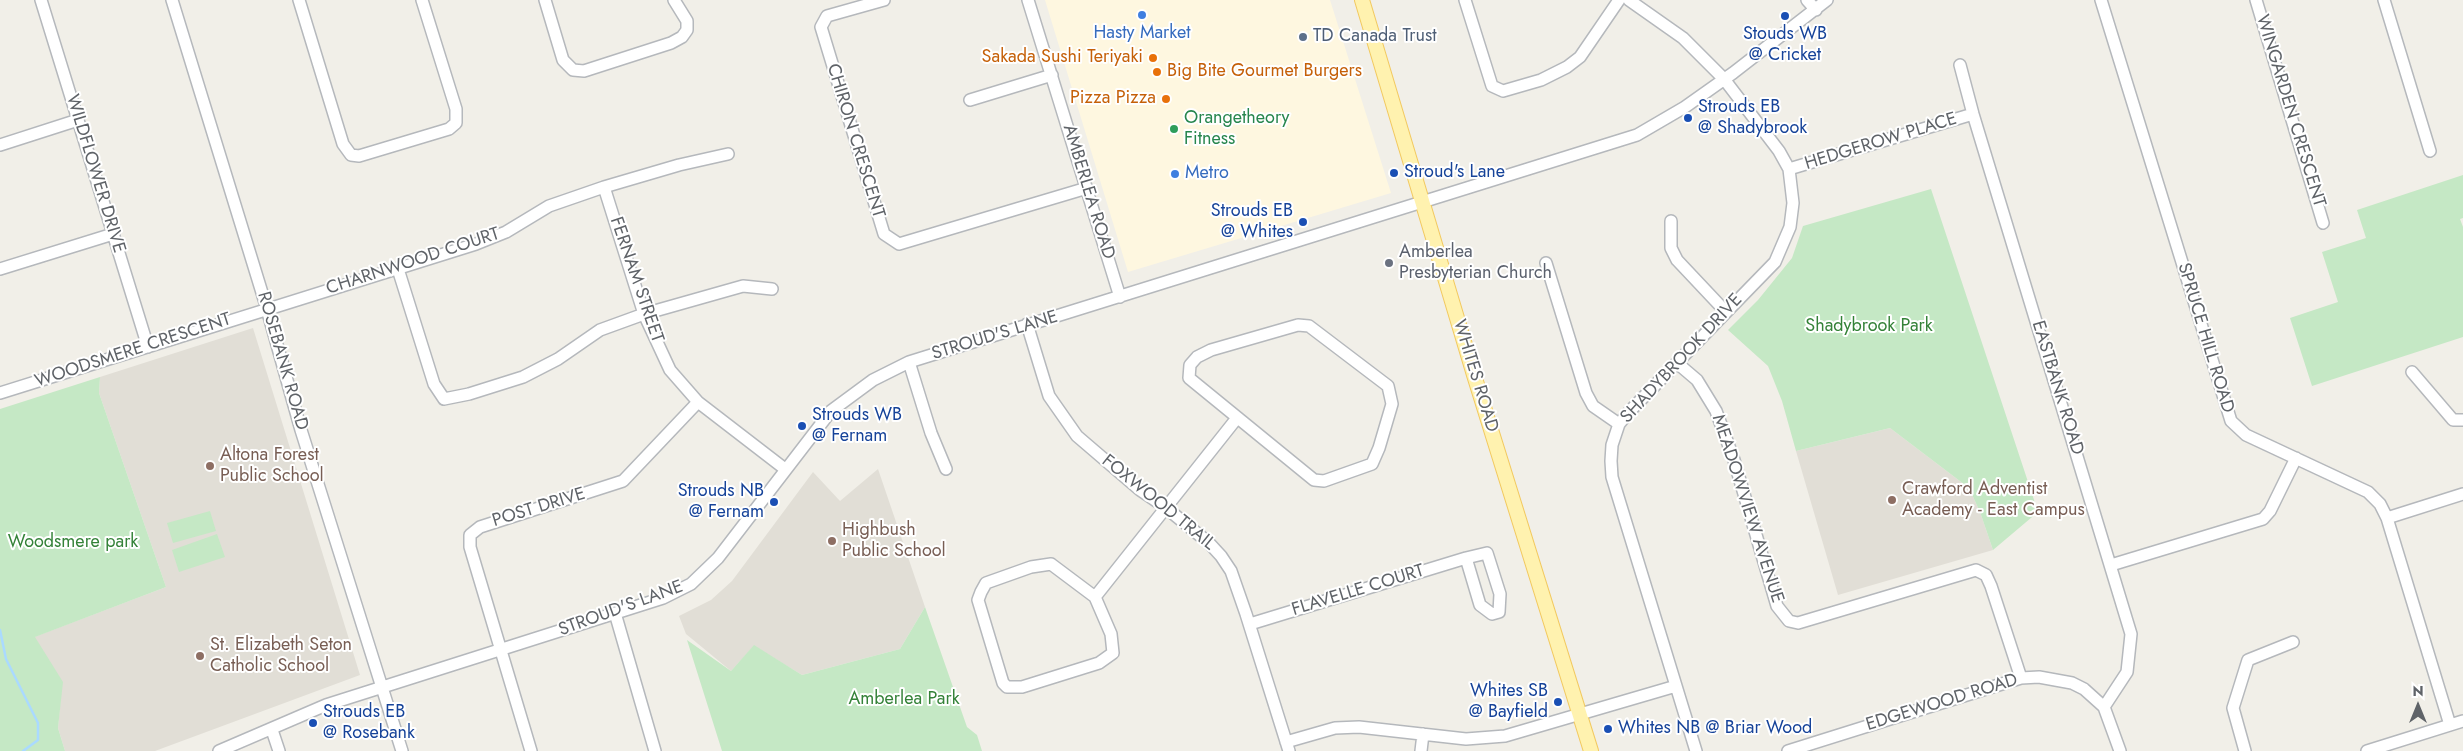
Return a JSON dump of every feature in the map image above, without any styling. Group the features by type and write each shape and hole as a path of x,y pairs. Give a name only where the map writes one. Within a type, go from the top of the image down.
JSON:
{"main road":[{"name":"WHITES ROAD","path":"1362,0 1474,375 1591,751"}],"street":[{"name":"WILDFLOWER DRIVE","path":"41,0 148,347"},
{"name":"ROSEBANK ROAD","path":"172,0 402,751"},
{"path":"299,0 343,144 351,155 359,156 449,129 456,123 456,109 422,0"},
{"path":"544,0 563,60 573,70 584,71 671,43 682,37 687,30 687,21 674,0"},
{"name":"CHIRON CRESCENT","path":"884,0 827,16 821,27 884,234 899,244 1087,188"},
{"name":"AMBERLEA ROAD","path":"1028,0 1120,297"},
{"path":"1465,0 1492,86 1503,91 1541,80 1567,67 1580,57 1619,0"},
{"name":"SHADYBROOK DRIVE","path":"1630,0 1684,38 1724,79 1779,151 1789,169 1793,203 1790,227 1775,262 1619,424 1612,445 1610,461 1612,477 1696,751"},
{"path":"1807,0 1816,10"},
{"name":"STROUD'S LANE","path":"220,751 326,705 500,652 663,598 691,584 718,558 784,469 831,411 873,380 909,362 1637,135 1685,108 1827,0"},
{"name":"SPRUCE HILL ROAD","path":"2101,0 2231,421 2246,435 2368,492 2380,504 2387,518 2450,725"},
{"name":"WINGARDEN CRESCENT","path":"2256,0 2323,223"},
{"path":"2384,0 2430,151"},
{"name":"EASTBANK ROAD","path":"1960,66 2131,634 2127,672 2104,706"},
{"path":"970,100 1052,76"},
{"name":"HEDGEROW PLACE","path":"1789,169 1973,114"},
{"path":"0,145 78,120"},
{"name":"CHARNWOOD COURT","path":"267,309 476,244 506,232 549,206 604,187 679,165 728,154"},
{"name":"FERNAM STREET","path":"604,187 644,314 670,370 698,402 784,469"},
{"path":"1672,221 1671,248 1676,260 1726,312"},
{"path":"0,269 113,234"},
{"path":"1546,263 1586,392 1593,406 1619,424"},
{"path":"398,269 434,384 444,399 469,394 523,377 558,359 600,330 644,314 743,286 772,289"},
{"name":"WOODSMERE CRESCENT","path":"0,393 267,309"},
{"name":"FOXWOOD TRAIL","path":"1027,324 1049,396 1077,436 1140,490 1165,507 1221,556 1231,571 1250,624 1287,747"},
{"path":"1298,325 1309,326 1388,386 1391,394 1392,404 1382,439 1372,464 1324,480 1314,480 1237,418 1189,378 1190,365 1197,357 1212,350 1298,325"},
{"path":"909,362 931,433 946,469"},
{"name":"MEADOWVIEW AVENUE","path":"1677,364 1697,380 1716,410 1734,460 1777,606 1789,621 1798,623 1962,572 1976,570 1986,575 1991,586 2021,678"},
{"path":"2412,372 2453,420 2463,420"},
{"name":"POST DRIVE","path":"500,652 470,547 470,535 476,528 623,481 698,402"},
{"path":"1095,598 1237,418"},
{"path":"2111,565 2263,519 2270,511 2296,458"},
{"path":"2387,518 2463,494"},
{"name":"FLAVELLE COURT","path":"1250,624 1466,558 1488,553 1500,594 1499,612 1492,614 1480,605 1466,558"},
{"path":"1051,564 1095,598 1111,634 1113,653 1099,663 1022,687 1007,686 1003,683 978,600 986,583 1031,567 1051,564"},
{"path":"615,613 655,751"},
{"path":"2245,751 2233,708 2248,660 2293,642"},
{"path":"500,652 531,751"},
{"name":"EDGEWOOD ROAD","path":"1788,751 1826,745 2021,678 2055,678 2072,683 2084,689 2104,706"},
{"path":"1287,747 1335,728 1359,726 1466,739 1505,736 1676,686"},
{"path":"2104,706 2120,751"},
{"path":"2367,751 2463,721"},
{"path":"272,730 278,751"},
{"path":"1421,751 1423,734"}],"shaded area":[{"path":"1045,0 1330,0 1391,193 1128,272"},
{"path":"253,328 360,675 155,751 65,751 58,728 62,682 34,637 166,587 99,393 100,377"},
{"name":"Crawford Adventist Academy - East Campus","path":"1890,428 1969,488 1980,512 1993,550 1838,595 1796,451"},
{"name":"Highbush Public School","path":"878,469 925,607 900,649 802,675 754,646 731,671 686,634 679,616 711,600 732,581 813,472 840,501"}],"green space":[{"path":"2463,175 2463,218 2460,219 2463,227 2463,337 2312,386 2290,318 2338,302 2322,252 2366,238 2357,210"},
{"name":"Shadybrook Park","path":"1931,189 2038,512 1993,550 1980,512 1969,488 1890,428 1796,451 1782,401 1768,366 1728,330 1758,300 1792,258 1803,226"},
{"name":"Woodsmere park","path":"100,377 99,393 166,587 35,637 63,682 58,728 65,751 0,751 0,409"},
{"path":"210,511 216,531 173,543 167,523"},
{"path":"217,534 225,557 179,572 172,550"},
{"name":"Amberlea Park","path":"925,607 967,727 977,735 982,751 722,751 687,640 731,671 754,645 802,675 900,649"}],"waterway":[{"path":"0,630 6,659 38,723 38,740 23,751"}],"place":[{"name":"Hasty Market","path":"1142,15"},
{"name":"Stouds WB @ Cricket","path":"1785,16"},
{"name":"TD Canada Trust","path":"1303,37"},
{"name":"Sakada Sushi Teriyaki","path":"1153,58"},
{"name":"Big Bite Gourmet Burgers","path":"1157,72"},
{"name":"Pizza Pizza","path":"1166,99"},
{"name":"Strouds EB @ Shadybrook","path":"1688,118"},
{"name":"Orangetheory Fitness","path":"1174,129"},
{"name":"Stroud's Lane","path":"1394,173"},
{"name":"Metro","path":"1175,174"},
{"name":"Strouds EB @ Whites","path":"1303,222"},
{"name":"Amberlea Presbyterian Church","path":"1389,263"},
{"name":"Strouds WB @ Fernam","path":"802,426"},
{"name":"Altona Forest Public School","path":"210,466"},
{"name":"Crawford Adventist Academy - East Campus","path":"1892,500"},
{"name":"Strouds NB @ Fernam","path":"774,502"},
{"name":"Highbush Public School","path":"832,541"},
{"name":"St. Elizabeth Seton Catholic School","path":"200,656"},
{"name":"Whites SB @ Bayfield","path":"1558,702"},
{"name":"Strouds EB @ Rosebank","path":"313,723"},
{"name":"Whites NB @ Briar Wood","path":"1608,729"}]}
